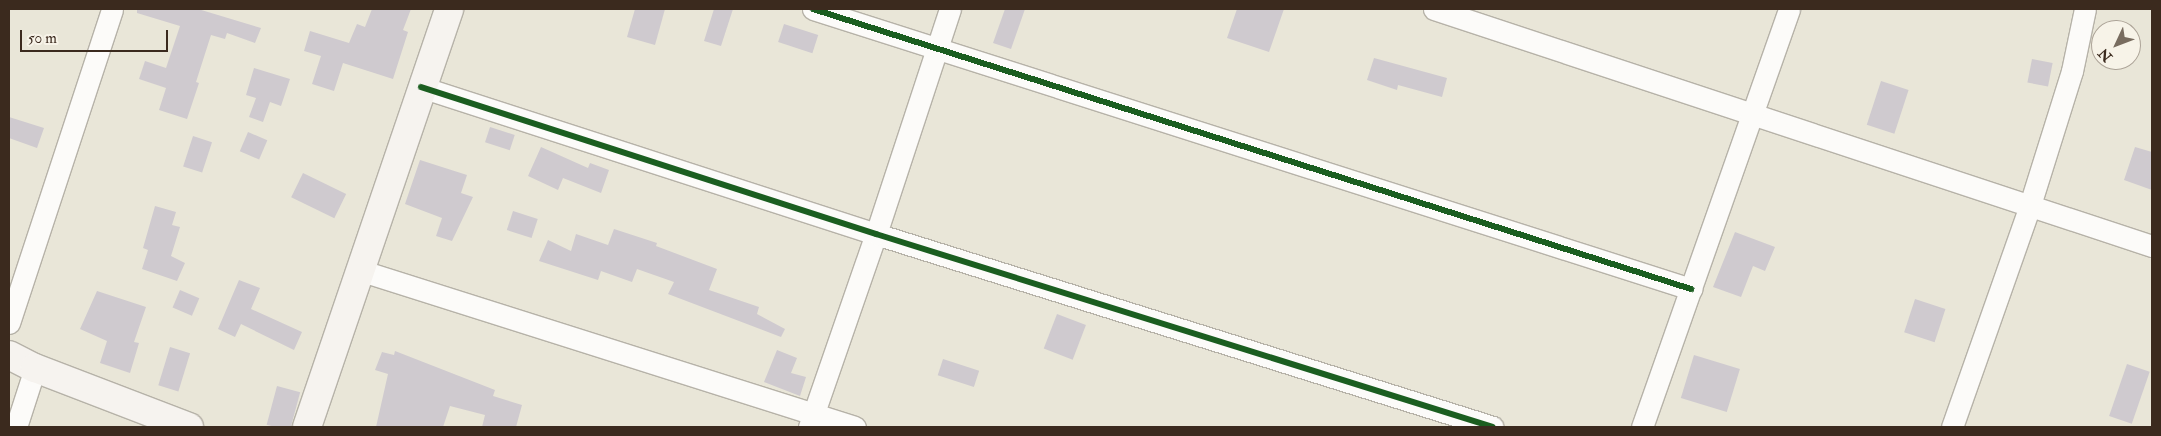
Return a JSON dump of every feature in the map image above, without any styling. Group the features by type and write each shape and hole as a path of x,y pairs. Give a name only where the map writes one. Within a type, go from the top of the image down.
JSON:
{"street":[{"path":"9,323 112,9"},
{"path":"307,427 449,9"},
{"path":"813,9 1691,289"},
{"path":"811,420 876,234 950,9"},
{"path":"1434,9 2152,246"},
{"path":"1642,427 1788,9"},
{"path":"1952,427 2030,205 2072,71 2085,9"},
{"path":"421,87 876,234 1493,427"},
{"path":"359,270 811,420 855,427"},
{"path":"9,355 35,368 189,427"},
{"path":"16,427 35,368"}],"building":[{"path":"137,9 198,9 261,28 255,43 227,33 225,39 211,35 196,82 199,83 187,119 159,110 166,88 139,79 145,61 166,68 180,26 137,13"},
{"path":"372,9 411,9 403,30 408,32 393,79 343,63 334,91 312,84 321,56 304,51 310,31 349,43 357,24 365,27"},
{"path":"635,9 665,9 655,45 627,37"},
{"path":"714,9 733,9 721,46 704,41"},
{"path":"1005,9 1025,9 1011,49 993,43"},
{"path":"1237,9 1284,9 1269,52 1227,38"},
{"path":"784,24 818,35 812,53 778,42"},
{"path":"1374,58 1447,78 1442,97 1398,85 1397,90 1367,80"},
{"path":"2032,59 2053,63 2048,87 2027,83"},
{"path":"254,68 290,79 281,106 270,102 263,122 249,117 256,98 246,95"},
{"path":"1881,81 1909,90 1894,134 1867,125"},
{"path":"9,117 44,128 37,148 9,138"},
{"path":"490,127 515,135 510,150 485,142"},
{"path":"248,132 267,140 259,160 240,151"},
{"path":"193,136 212,142 202,173 183,166"},
{"path":"541,147 588,168 590,163 609,170 601,193 563,178 558,190 528,176"},
{"path":"2135,147 2152,152 2152,190 2124,180"},
{"path":"420,160 467,175 461,193 473,197 452,241 436,236 442,218 405,204"},
{"path":"303,173 346,194 334,218 291,197"},
{"path":"155,206 176,212 172,225 180,227 171,256 185,263 177,281 142,269 148,250 143,248"},
{"path":"513,211 538,219 532,238 507,230"},
{"path":"614,229 657,243 656,246 717,269 709,290 759,307 757,314 785,329 781,337 668,294 674,282 637,269 632,282 601,271 598,280 539,261 548,240 571,251 576,234 608,245"},
{"path":"1735,232 1775,247 1765,271 1753,266 1741,297 1713,287"},
{"path":"239,280 260,288 251,309 302,332 294,350 241,324 235,337 218,329"},
{"path":"180,290 199,298 192,316 173,307"},
{"path":"97,291 146,307 134,342 139,343 130,373 100,363 107,341 80,329"},
{"path":"1915,299 1945,309 1935,342 1904,332"},
{"path":"1057,314 1086,325 1073,360 1044,349"},
{"path":"170,347 190,353 178,391 158,385"},
{"path":"777,350 797,358 791,373 806,377 800,396 764,382"},
{"path":"395,351 495,390 493,396 522,405 516,427 482,427 485,415 450,406 443,427 376,427 388,374 375,370 382,352 394,355"},
{"path":"1694,355 1740,369 1727,412 1681,398"},
{"path":"943,359 979,371 974,387 938,375"},
{"path":"2127,364 2150,372 2132,424 2109,416"},
{"path":"277,386 300,392 291,427 267,425"}],"cycle path":[{"path":"813,9 1691,289"},
{"path":"421,87 876,234 1493,427"}]}
